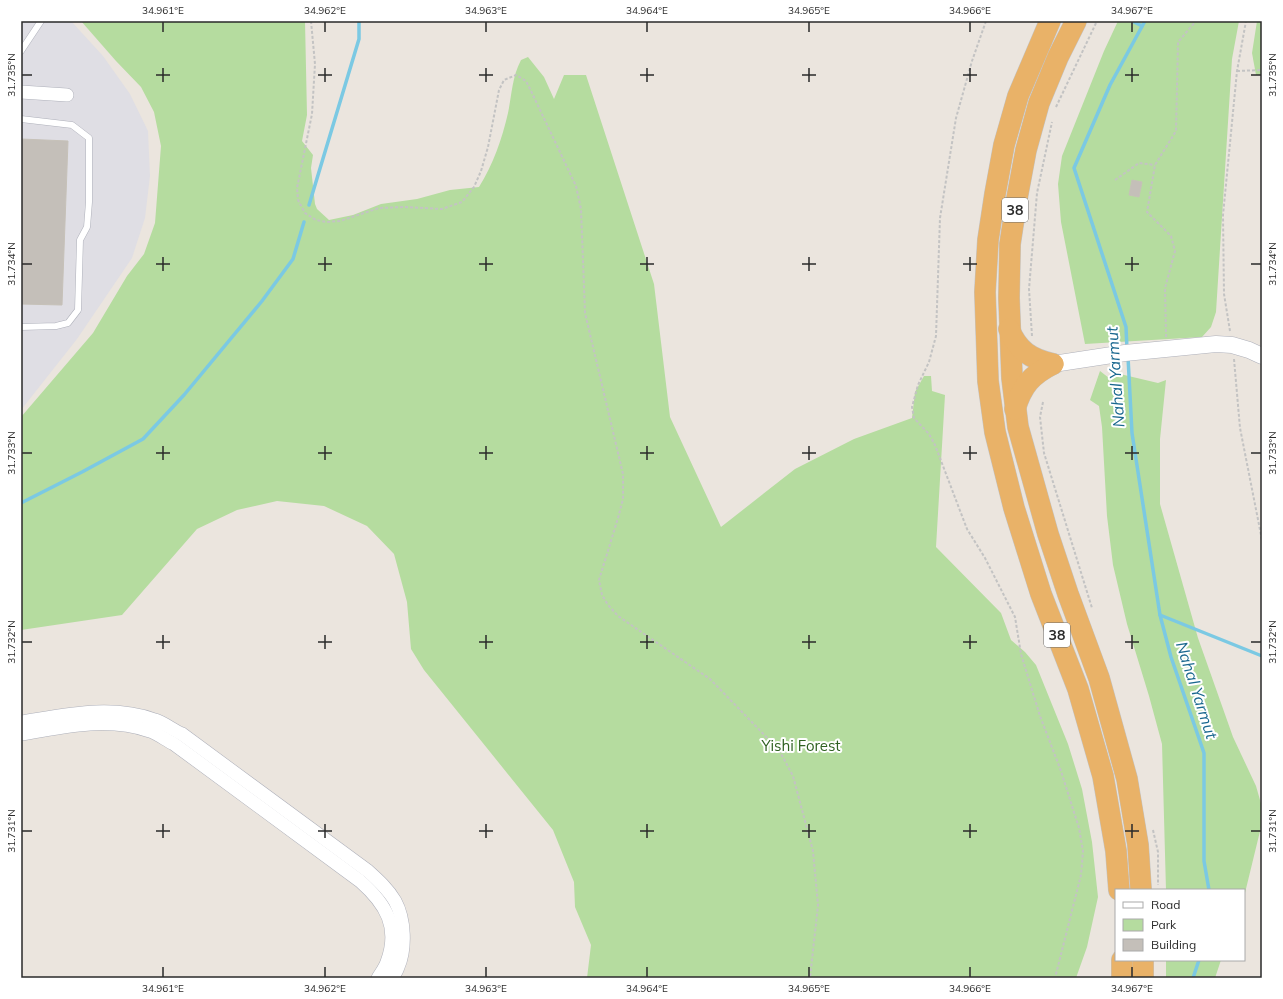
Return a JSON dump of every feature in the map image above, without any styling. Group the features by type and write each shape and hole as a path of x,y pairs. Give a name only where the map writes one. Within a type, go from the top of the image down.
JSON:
{"highway":[{"name":"38","path":"1050,21 1018,96 1004,145 995,194 988,240 985,292 988,381 995,432 1014,508 1041,594 1078,689 1103,776 1116,851 1120,889"},
{"name":"38","path":"1076,21 1058,57 1039,103 1026,150 1017,198 1010,244 1008,298 1012,378 1015,410 1026,456 1048,534 1099,678 1127,779 1138,845 1141,889"},
{"path":"1009,328 1015,340 1024,352 1041,362 1053,364"},
{"path":"1015,410 1018,398 1027,382 1044,368 1053,364"},
{"path":"1122,961 1122,978"},
{"path":"1143,961 1143,978"}],"street":[{"path":"21,92 67,95"},
{"path":"1053,364 1125,353 1216,344 1232,345 1262,356"},
{"path":"21,722 77,713 99,711 126,712 156,720 182,734 368,871 382,883 396,902 402,922 404,943 398,968 392,978"},
{"path":"21,734 100,723 124,724 151,732 174,744 373,892 385,907 391,924 392,943 387,963 378,978"}],"lane":[{"path":"21,51 41,21"},
{"path":"21,120 72,125 89,138 89,202 87,227 80,240 78,310 68,322 56,326 21,327"}],"path":[{"path":"311,21 315,64 312,114 297,188 298,200 306,213 316,220 326,222 340,220 379,208 404,206 442,209 462,202 474,187 481,171 488,147 499,90 504,80 516,75 526,81 576,186 581,209 585,313 623,474 623,499 599,580 602,595 608,605 618,616 710,679 779,750 793,776 813,851 818,905 810,978"},
{"path":"986,21 972,61 956,118 940,218 936,336 929,362 918,385 912,407 914,418 929,434 935,445 967,529 985,558 1015,617 1021,654 1040,716 1062,771 1079,828 1083,851 1081,875 1055,978"},
{"path":"1054,112 1097,21"},
{"path":"1166,349 1165,288 1175,251 1171,236 1147,212 1155,165 1176,131 1178,42 1196,21"},
{"path":"1246,21 1237,72 1223,215 1224,294 1232,345 1240,428 1262,540"},
{"path":"1237,72 1262,70"},
{"path":"1032,337 1029,290 1037,193 1052,120"},
{"path":"1115,180 1139,164 1155,165"}],"shaded area":[{"path":"21,21 71,21 103,56 130,94 148,131 150,176 145,218 132,258 77,339 21,410"}],"green space":[{"name":"Yishi Forest","path":"81,21 305,21 307,115 302,141 313,155 311,168 315,204 317,209 329,220 353,215 381,204 417,199 450,190 479,187 489,170 500,142 508,113 514,79 521,60 528,57 544,77 554,99 564,75 586,75 654,284 670,417 721,527 795,469 854,439 912,418 915,392 924,376 931,376 932,391 945,395 936,547 1001,613 1011,640 1025,652 1036,665 1068,744 1082,789 1092,842 1098,897 1087,947 1076,978 587,978 591,945 575,907 574,882 553,830 424,670 411,649 407,602 394,554 367,526 324,506 277,501 237,510 197,529 122,615 21,630 21,417 93,333 127,276 144,254 155,223 161,146 154,112 141,87"},
{"path":"1118,21 1239,21 1232,59 1216,312 1211,327 1202,337 1085,344 1061,222 1058,184 1062,156 1104,51"},
{"path":"1257,21 1262,21 1262,75 1256,75 1252,53"},
{"path":"1100,371 1109,378 1120,374 1158,383 1166,380 1160,439 1160,504 1198,638 1233,737 1256,786 1262,807 1262,823 1245,893 1245,889 1166,889 1162,744 1127,624 1113,565 1107,516 1102,427 1099,406 1090,400"},
{"path":"1166,961 1221,961 1215,978 1166,978"}],"building":[{"path":"21,139 68,141 62,305 21,304"},
{"path":"1132,180 1142,182 1139,197 1129,195"}],"waterway":[{"path":"309,205 359,39 359,21"},
{"path":"1132,21 1142,26"},
{"name":"Nahal Yarmut","path":"1127,349 1126,327 1074,168 1110,85 1145,21"},
{"path":"21,503 143,439 184,395 262,301 293,259 304,222"},
{"name":"Nahal Yarmut","path":"1128,357 1132,433 1160,615 1171,657 1204,753 1204,861 1209,889"},
{"path":"1160,615 1262,656"},
{"name":"Nahal Yarmut","path":"1193,978 1199,961"}]}
